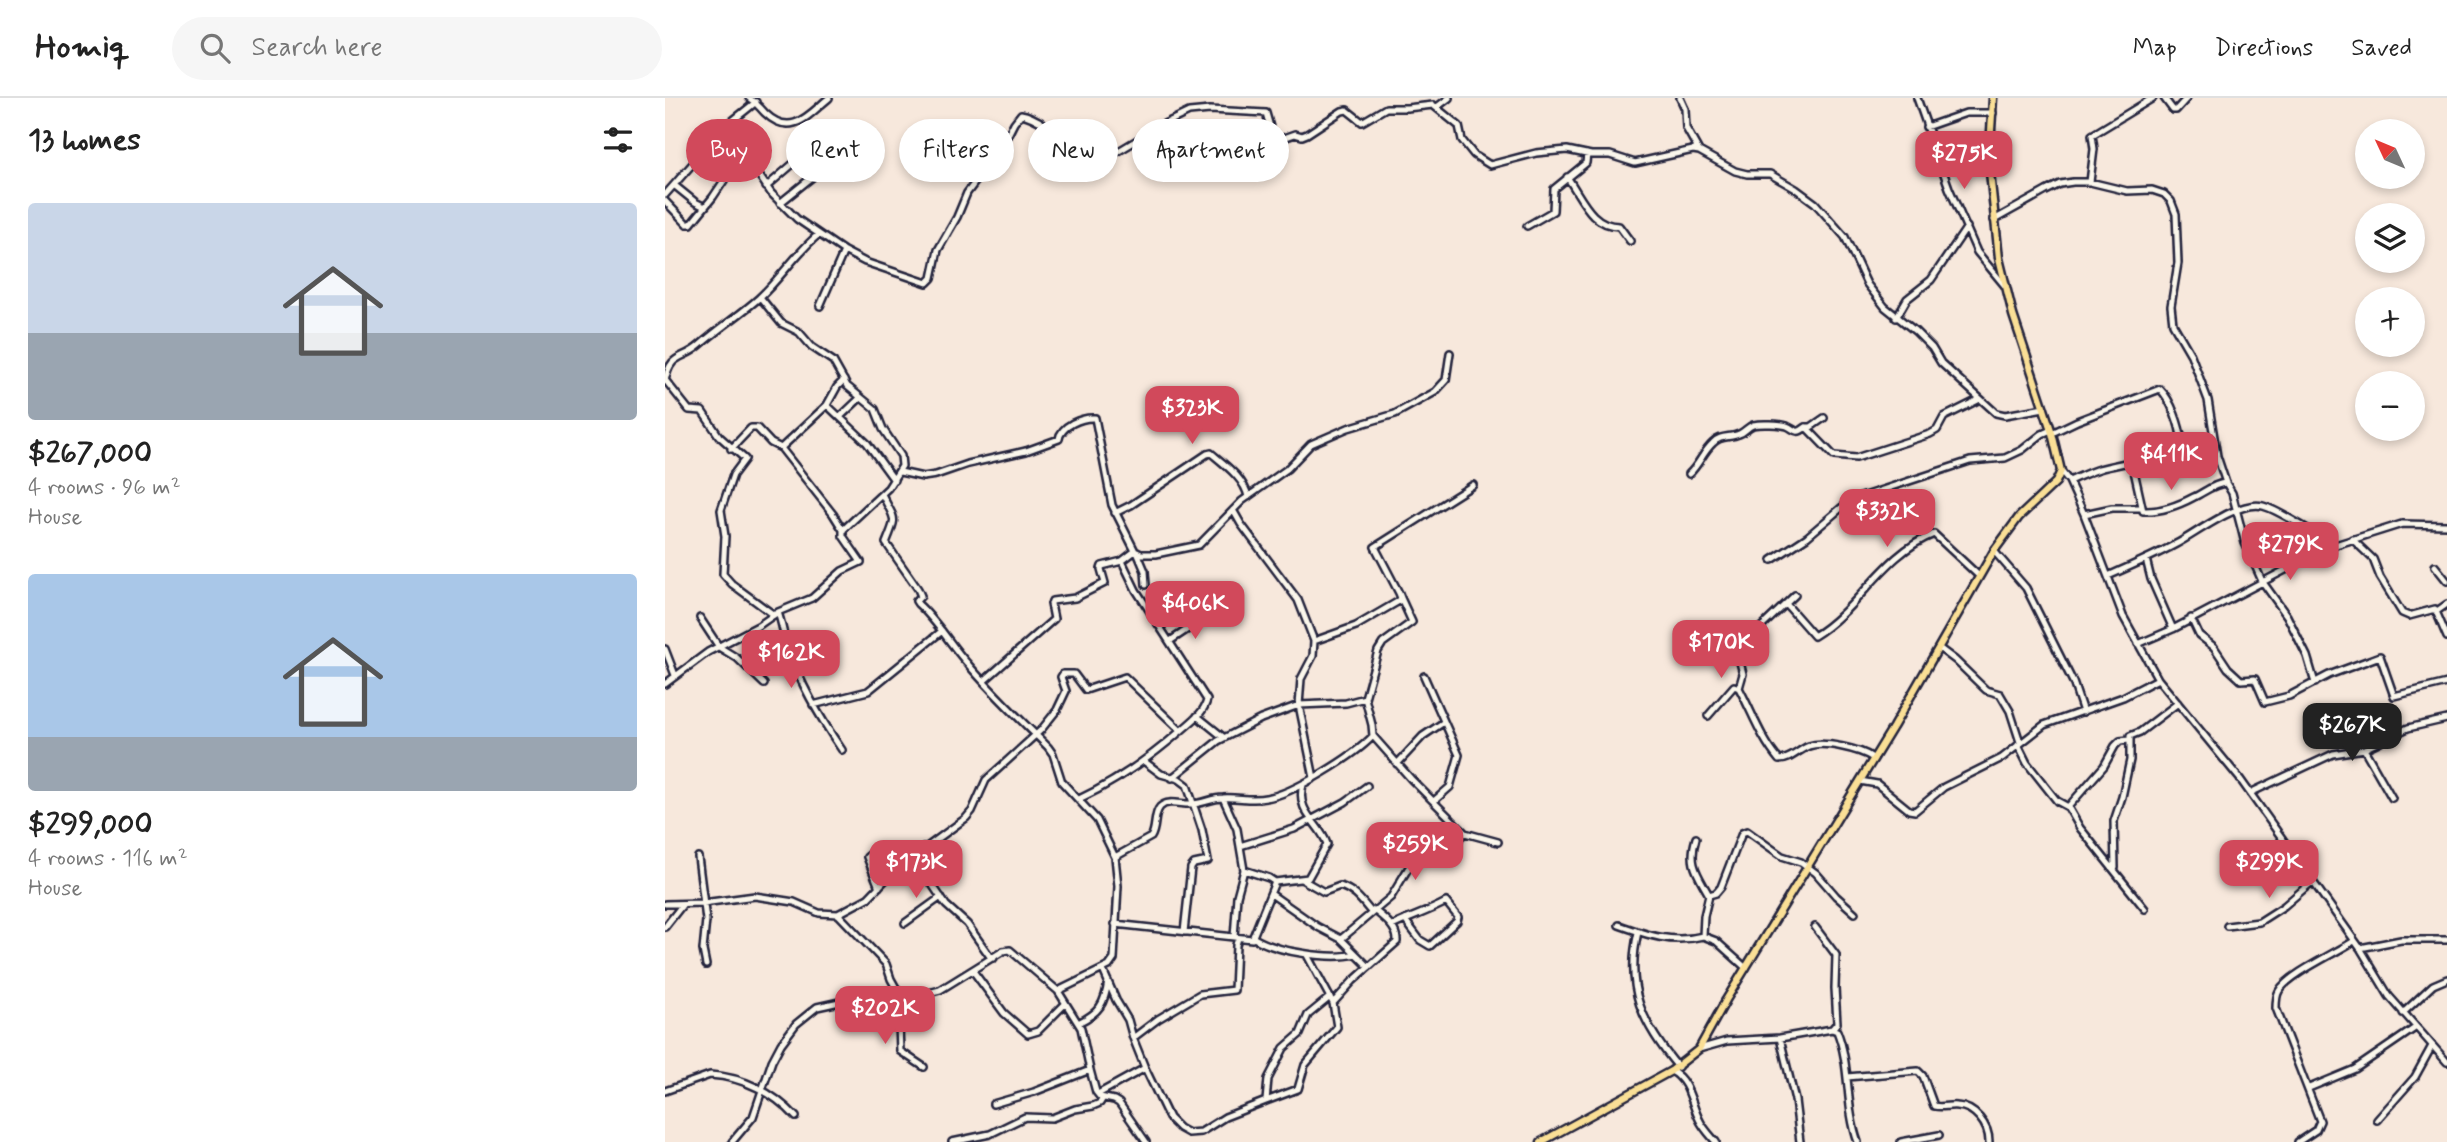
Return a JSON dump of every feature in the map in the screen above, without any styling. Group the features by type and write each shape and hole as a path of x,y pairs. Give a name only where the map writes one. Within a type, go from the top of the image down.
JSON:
{"main road":[{"path":"1541,1142 1674,1069 1699,1049 1939,648 1994,551 2019,517 2056,482 2061,471 2052,432 2005,286 1994,220 1989,163 1993,98"}],"street":[{"path":"749,98 758,101 764,112 774,119 799,123 806,120 812,111 829,98"},
{"path":"1437,107 1448,98"},
{"path":"1680,98 1685,109 1686,128 1699,151"},
{"path":"1917,98 1954,200 1977,252 2005,286"},
{"path":"2090,182 2094,132 2153,98"},
{"path":"2164,98 2173,110 2187,98"},
{"path":"735,119 758,101"},
{"path":"763,182 780,203 844,251 894,273 923,282 930,281 938,250 967,193 1003,145 1021,114 1038,121 1066,139 1087,162 1096,163 1180,116 1200,110 1266,113 1273,136 1281,139 1295,134 1305,135 1334,114 1345,110 1362,122 1386,108 1433,104 1459,126 1462,140 1474,155 1490,165 1536,153 1570,150 1610,155 1639,163 1699,151 1735,171 1770,174 1815,203 1845,237 1867,284 1896,318 1933,348 1941,363 1980,399 2001,415 2044,408"},
{"path":"1926,127 1966,113 1993,113"},
{"path":"1527,226 1553,211 1554,189 1586,163 1587,154"},
{"path":"766,187 786,170"},
{"path":"665,195 686,171"},
{"path":"1567,177 1596,219 1608,225 1619,226 1630,242"},
{"path":"665,201 689,226 722,182"},
{"path":"780,203 806,182"},
{"path":"1994,220 2060,184 2090,182 2127,191 2159,192 2168,197 2174,208 2178,271 2171,313 2173,324 2191,355 2208,400 2214,445 2232,493 2245,542 2262,581 2287,615 2307,656 2315,683"},
{"path":"674,185 705,207"},
{"path":"1896,318 1907,299 1931,280 1967,227"},
{"path":"819,234 760,297 712,332 698,346 675,358 665,381 689,410 702,411 731,449 745,461 733,475 721,510 725,536 723,574 732,584 776,613 787,648 813,705 842,750"},
{"path":"820,306 844,251"},
{"path":"760,297 781,323 799,332 812,347 830,358 844,380 860,398 875,409 883,429 901,456 903,462 894,480 843,530"},
{"path":"984,681 1054,619 1052,601 1075,598 1103,584 1105,580 1102,566 1122,561 1136,552 1156,554 1199,545 1233,510 1287,469 1311,444 1348,428 1395,414 1435,393 1446,380 1450,354"},
{"path":"781,448 827,405 844,380"},
{"path":"1772,561 1807,537 1841,508 1861,497 1970,461 2005,458 2022,450 2042,434 2160,389 2170,406 2182,442 2173,449 2098,469 2069,481"},
{"path":"840,417 860,398"},
{"path":"1806,427 1835,456 1857,458 1930,434 1937,430 1944,417 1980,399"},
{"path":"827,405 867,443 894,480"},
{"path":"899,472 923,477 933,476 968,464 1026,451 1060,438 1060,433 1065,428 1088,418 1095,418 1110,497 1115,513 1145,571 1146,585"},
{"path":"1689,474 1715,440 1740,434 1751,426 1764,424 1786,425 1794,432 1800,432 1824,418"},
{"path":"665,684 675,675 776,613 812,598 842,571 861,562 843,536 843,530 833,513 781,448 771,443 755,427 731,449"},
{"path":"1115,513 1211,453 1242,482 1248,497"},
{"path":"2132,462 2142,508"},
{"path":"2061,471 2069,481 2084,514 2123,616 2158,679 2250,793 2360,948 2389,996 2447,1062"},
{"path":"2084,514 2112,508 2142,508 2148,511 2171,506 2226,482"},
{"path":"1473,485 1377,544 1377,550 1412,622 1381,645 1365,698 1373,736 1397,764 1465,833 1498,842"},
{"path":"882,494 895,521 886,543 918,589 921,596 916,601 984,681 1053,754 1059,777 1097,820 1115,857 1118,887 1116,955 1112,963 1103,970 1058,991"},
{"path":"2108,576 2237,511 2262,506 2324,539 2329,547"},
{"path":"1233,510 1299,600 1314,641 1313,656 1301,678 1299,705 1314,778"},
{"path":"2138,644 2173,629 2329,547 2402,524 2447,525"},
{"path":"1786,604 1814,636 1834,622 1895,560 1934,534 1979,576"},
{"path":"2352,539 2373,559 2380,577 2402,613 2409,615 2431,609 2437,611"},
{"path":"1994,551 2026,588 2073,682 2083,712"},
{"path":"2146,559 2151,579 2173,629"},
{"path":"1079,799 1145,762 1206,705 1206,695 1136,590 1122,561"},
{"path":"2435,566 2447,581"},
{"path":"1739,688 1743,674 1737,650 1795,595"},
{"path":"1314,641 1356,626 1401,598"},
{"path":"2437,611 2447,604"},
{"path":"2437,611 2447,637"},
{"path":"1170,641 1206,617"},
{"path":"700,618 719,647 737,658 764,684"},
{"path":"2191,618 2199,635 2214,647 2228,668 2241,680 2255,679 2265,702 2289,696 2329,675 2380,656 2394,696 2447,683"},
{"path":"813,705 868,691 942,631"},
{"path":"1939,648 1986,690 2000,694 2010,711 2027,763 2057,802 2068,807 2080,828 2145,909"},
{"path":"665,649 675,675"},
{"path":"665,904 703,903 747,896 765,897 794,902 819,913 838,914 861,904 925,847 966,818 993,772 1036,735 1059,705 1066,689 1061,677 1066,673 1074,674 1086,690 1125,677 1181,731"},
{"path":"1424,676 1458,751 1459,759 1450,787 1434,801"},
{"path":"1860,781 1877,784 1909,810 1915,811 1944,787 2002,758 2044,725 2123,697 2158,679"},
{"path":"1708,716 1735,685 1763,731 1765,741 1779,760 1813,746 1850,749 1866,753 1873,758"},
{"path":"1172,778 1223,737 1261,719 1299,705 1335,704 1365,698"},
{"path":"2115,870 2114,821 2130,760 2130,736 2140,732 2178,703"},
{"path":"1197,716 1223,737"},
{"path":"2250,793 2333,754 2364,749 2408,728 2447,719"},
{"path":"1397,764 1423,736 1444,722"},
{"path":"1115,857 1151,837 1155,832 1157,811 1163,805 1195,804 1223,798 1268,798 1303,785 1373,736"},
{"path":"2068,807 2104,766 2115,746 2120,741 2129,740"},
{"path":"2364,749 2392,798"},
{"path":"1145,762 1161,774 1179,779 1187,785 1195,804 1209,859 1207,862 1194,864 1191,868 1184,932"},
{"path":"1244,870 1275,882 1310,876 1327,844 1309,820 1301,798 1303,785"},
{"path":"1240,846 1284,834 1345,802 1367,786"},
{"path":"1133,1038 1158,1019 1200,995 1232,991 1235,987 1237,896 1244,870 1237,829 1223,798"},
{"path":"1709,895 1716,893 1721,887 1745,831 1782,856 1801,862 1816,873 1836,896 1856,913"},
{"path":"1342,939 1391,897 1409,867 1420,861 1453,853 1460,837 1465,833"},
{"path":"1696,838 1692,860 1709,895 1703,936"},
{"path":"925,847 935,862 925,870 925,874 946,905 967,924 994,958"},
{"path":"878,848 867,857 879,887"},
{"path":"698,858 706,928 703,953 706,965"},
{"path":"1266,1101 1268,1079 1284,1048 1300,1034 1308,1015 1332,1000 1397,942 1398,936 1392,926 1352,890 1340,886 1324,892 1301,879"},
{"path":"2227,926 2259,922 2284,906 2313,881"},
{"path":"1254,938 1275,882"},
{"path":"1271,894 1318,927 1342,939 1369,967"},
{"path":"905,923 941,897"},
{"path":"1392,926 1405,920 1446,902 1458,917 1430,947 1420,940 1405,920"},
{"path":"665,928 683,904"},
{"path":"838,914 886,964 899,998 900,1051 924,1067"},
{"path":"1115,924 1254,938 1307,955 1346,957 1356,954"},
{"path":"1619,925 1638,932 1680,939 1703,936 1716,941 1746,968"},
{"path":"1699,1049 1727,1041 1780,1038 1832,1029 1837,1023 1837,960 1834,951 1815,927"},
{"path":"1638,932 1633,964 1634,992 1658,1042 1683,1080 1699,1119 1716,1142"},
{"path":"2360,948 2401,940 2447,940"},
{"path":"2298,1142 2320,1125 2309,1088 2276,1008 2276,997 2280,989 2293,978 2354,941"},
{"path":"732,1142 753,1117 772,1061 781,1044 796,1024 817,1007 853,999 906,999 940,990 1010,950 1058,991 1078,1023 1084,1034 1090,1070 1100,1103 1070,1110 1052,1118 1025,1117 990,1134 952,1142"},
{"path":"1103,970 1115,1000 1128,1020 1145,1068 1169,1118 1188,1133 1201,1132 1225,1116 1296,1090 1300,1086 1303,1069 1337,1027 1332,1000 1307,955"},
{"path":"973,971 999,1007 1028,1034 1038,1031 1065,1004"},
{"path":"2403,1013 2433,985 2447,979"},
{"path":"1078,1023 1098,1012 1108,981"},
{"path":"2309,1088 2355,1069 2415,1028"},
{"path":"1832,1029 1838,1034 1847,1077 1851,1122 1858,1142"},
{"path":"1780,1038 1795,1100 1800,1142"},
{"path":"2377,1120 2415,1077 2432,1046"},
{"path":"1100,1096 1145,1068"},
{"path":"993,1104 1034,1092 1090,1070"},
{"path":"1847,1077 1918,1071 1923,1076 1934,1106 1961,1106 1971,1110 1989,1134 1989,1142"},
{"path":"665,1091 710,1075 748,1083 763,1090 786,1106 796,1117"},
{"path":"1100,1096 1119,1104 1146,1142"},
{"path":"1903,1142 1940,1135"}]}
